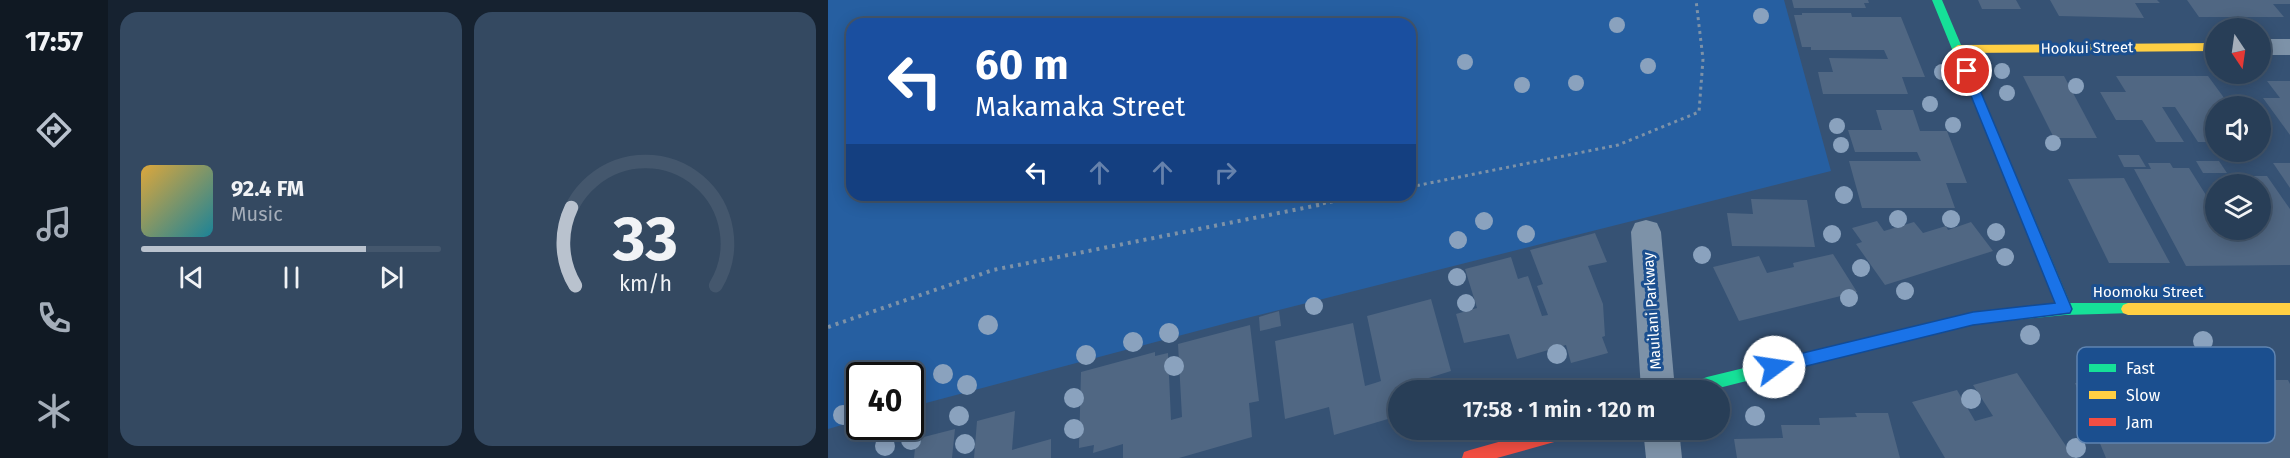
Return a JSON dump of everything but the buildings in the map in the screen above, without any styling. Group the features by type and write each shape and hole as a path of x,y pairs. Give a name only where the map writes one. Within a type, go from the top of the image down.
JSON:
{"street":[{"path":"1936,0 2065,309"},
{"name":"Hookui Street","path":"1958,49 2205,47"},
{"path":"2271,47 2290,47"},
{"name":"Mauilani Parkway","path":"1646,232 1657,380"},
{"name":"Hoomoku Street","path":"1723,380 1973,318 2065,309 2290,309"},
{"path":"1470,458 1533,440"},
{"path":"1662,440 1664,458"}],"path":[{"path":"1416,185 1618,145 1699,112 1703,59 1695,0"},
{"path":"828,327 993,270 1338,201"}],"shaded area":[{"path":"828,0 1784,0 1831,171 1231,322 924,404 924,362 846,362 846,424 828,429"}],"traffic: fast":[{"path":"1937,0 2065,309"},
{"path":"1723,380 1973,318 2065,309 2128,309"}],"traffic: slow":[{"path":"1958,49 2205,47"},
{"path":"2128,309 2290,309"}],"traffic: jam":[{"path":"1470,458 1533,440"}],"route":[{"path":"1774,367 1973,318 2065,309 1967,71"}]}
